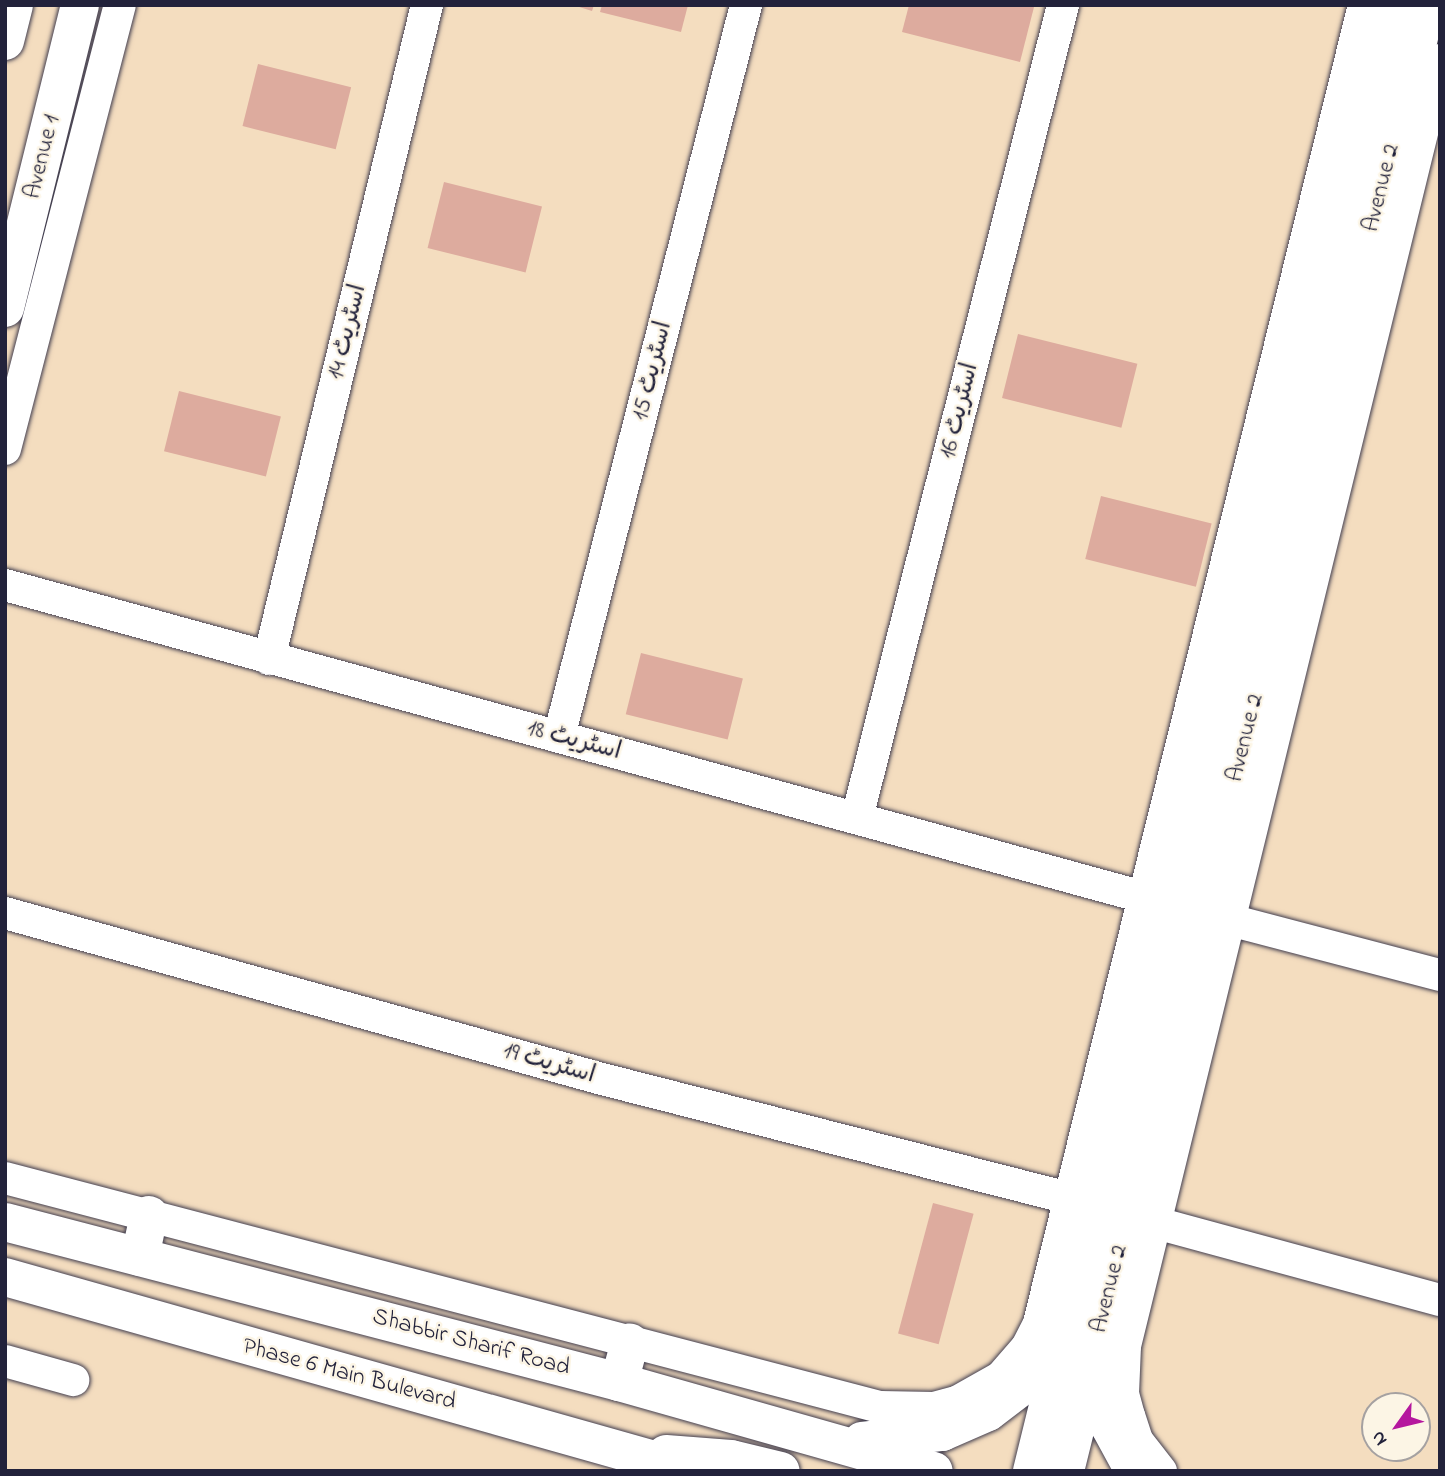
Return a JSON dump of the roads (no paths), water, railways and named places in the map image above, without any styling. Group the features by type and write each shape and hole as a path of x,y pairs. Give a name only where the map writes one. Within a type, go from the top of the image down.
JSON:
{"main road":[{"path":"5,41 14,5"},
{"name":"Avenue 1","path":"5,308 80,5"},
{"name":"Avenue 2","path":"1032,1471 1078,1350 1392,5"},
{"name":"Avenue 2","path":"1112,1210 1427,5"},
{"path":"140,1257 149,1215"},
{"name":"Shabbir Sharif Road","path":"5,1222 619,1382 934,1471"},
{"name":"Phase 6 Main Bulevard","path":"5,1277 693,1471"},
{"path":"619,1382 630,1342"},
{"path":"842,1443 920,1435 968,1422 1078,1350 1110,1427 1134,1471"},
{"name":"Avenue 2","path":"1065,1471 1078,1350"},
{"path":"621,1450 731,1459 781,1471"}],"street":[{"path":"5,449 120,5"},
{"name":"اسٹریٹ 14","path":"269,660 427,5"},
{"name":"اسٹریٹ 15","path":"559,737 746,5"},
{"name":"اسٹریٹ 16","path":"857,817 1063,5"},
{"path":"1161,1471 1137,1440 1123,1394 1125,1346 1112,1210 1143,897 1364,5"},
{"path":"5,1178 880,1407 934,1408 957,1402 1001,1377 1027,1347 1038,1323 1112,1210 1230,920 1440,60"},
{"name":"اسٹریٹ 18","path":"5,585 269,660 857,817 1143,897"},
{"name":"اسٹریٹ 19","path":"5,913 602,1079 1112,1210 1440,1300"},
{"path":"1230,920 1440,975"},
{"path":"5,1361 73,1380"}]}
